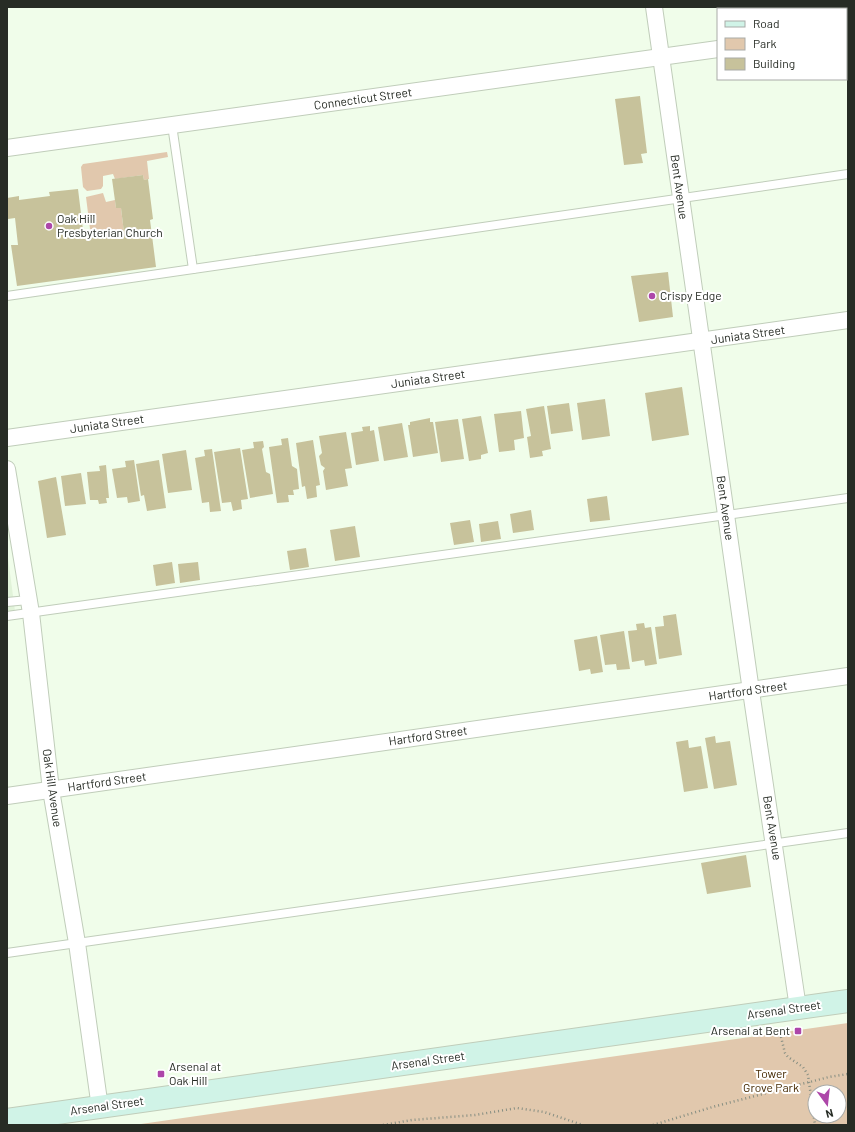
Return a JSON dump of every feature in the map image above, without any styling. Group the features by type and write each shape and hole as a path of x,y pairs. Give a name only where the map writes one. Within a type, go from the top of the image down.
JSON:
{"main road":[{"name":"Arsenal Street","path":"7,1120 848,1001"}],"street":[{"name":"Bent Avenue","path":"654,7 751,691 775,843 798,1008"},
{"name":"Connecticut Street","path":"7,148 717,49"},
{"name":"Juniata Street","path":"7,438 848,320"},
{"name":"Oak Hill Avenue","path":"7,468 30,606 51,790 77,943 100,1108"},
{"name":"Hartford Street","path":"7,796 848,676"}],"lane":[{"path":"172,125 193,269"},
{"path":"7,296 848,174"},
{"path":"7,616 30,606 848,498"},
{"path":"7,602 30,606"},
{"path":"7,953 848,833"}],"path":[{"path":"780,1033 785,1053 788,1057 803,1067 808,1075 815,1125"},
{"path":"654,1125 716,1106 809,1082 848,1074"},
{"path":"383,1125 412,1120 475,1115 517,1108 544,1112 583,1125"}],"shaded area":[{"path":"7,550 15,611 7,612"}],"green space":[{"path":"167,152 168,157 147,161 149,179 144,180 143,175 115,179 113,174 103,176 103,186 101,189 87,191 83,187 81,167 83,164"},
{"path":"103,193 106,202 115,200 116,208 121,208 124,233 91,237 86,197"},
{"name":"Tower Grove Park","path":"848,1023 848,1125 134,1125"}],"building":[{"path":"640,96 647,153 641,154 643,163 624,165 615,99"},
{"name":"Oak Hill Presbyterian Church","path":"143,175 144,180 148,179 153,219 150,220 156,267 17,286 11,245 18,245 15,218 8,219 7,198 19,196 19,200 50,196 49,192 78,189 84,238 124,233 121,208 116,208 112,179"},
{"name":"Crispy Edge","path":"668,272 673,317 639,322 631,276"},
{"path":"682,387 689,435 652,441 645,393"},
{"path":"605,399 610,436 582,440 577,403"},
{"path":"569,403 573,431 551,434 547,406"},
{"path":"544,406 551,449 542,451 543,456 530,458 527,437 531,436 526,409"},
{"path":"521,411 524,438 514,440 515,450 499,452 494,414"},
{"path":"481,416 488,453 481,455 481,459 469,461 462,419"},
{"path":"430,418 430,422 433,422 438,453 413,457 408,425 410,425 410,422"},
{"path":"458,419 464,459 441,462 435,422"},
{"path":"402,423 408,457 384,461 378,427"},
{"path":"370,426 370,431 374,430 379,461 356,465 351,433 363,431 362,427"},
{"path":"346,432 352,468 345,469 348,486 326,490 323,471 325,468 321,465 319,456 322,453 319,436"},
{"path":"288,438 292,466 297,469 299,489 293,490 294,495 288,495 289,502 277,503 269,447 282,445 281,439"},
{"path":"313,440 320,485 316,486 317,497 307,499 305,486 302,487 296,443"},
{"path":"263,441 264,447 262,449 266,472 270,474 273,494 250,498 242,450 254,448 253,442"},
{"path":"240,448 248,499 241,500 242,509 233,511 231,502 222,503 214,452"},
{"path":"212,449 221,511 210,512 209,502 202,503 195,458 205,456 204,450"},
{"path":"186,450 192,490 168,493 162,454"},
{"path":"134,460 140,501 128,503 127,497 117,498 112,469 126,467 125,461"},
{"path":"159,460 166,508 147,511 144,495 141,496 136,464"},
{"path":"106,465 109,498 106,498 107,503 99,504 98,500 90,500 87,472 100,471 99,466"},
{"path":"81,473 86,504 65,506 61,476"},
{"path":"56,477 66,535 47,538 38,481"},
{"path":"607,496 610,520 590,522 587,499"},
{"path":"531,510 534,530 513,533 510,514"},
{"path":"470,520 474,542 454,545 450,523"},
{"path":"498,521 501,539 481,542 479,524"},
{"path":"355,526 360,557 335,561 330,530"},
{"path":"306,548 309,567 290,570 287,551"},
{"path":"172,562 175,583 156,586 153,565"},
{"path":"198,562 200,580 180,583 178,564"},
{"path":"676,614 682,655 659,659 655,627 664,626 663,616"},
{"path":"644,623 645,628 651,627 657,664 645,666 644,660 632,662 628,631 637,630 636,624"},
{"path":"624,631 630,669 617,670 616,664 605,665 600,635"},
{"path":"597,636 603,672 591,674 590,669 579,671 574,640"},
{"path":"715,736 716,743 730,741 737,785 714,789 705,738"},
{"path":"688,740 689,748 701,746 708,788 684,792 676,742"},
{"path":"746,855 751,887 707,894 701,863"}],"place":[{"name":"Oak Hill Presbyterian Church","path":"49,226"},
{"name":"Crispy Edge","path":"652,296"},
{"name":"Arsenal at Bent","path":"798,1031"},
{"name":"Arsenal at Oak Hill","path":"161,1074"}]}
